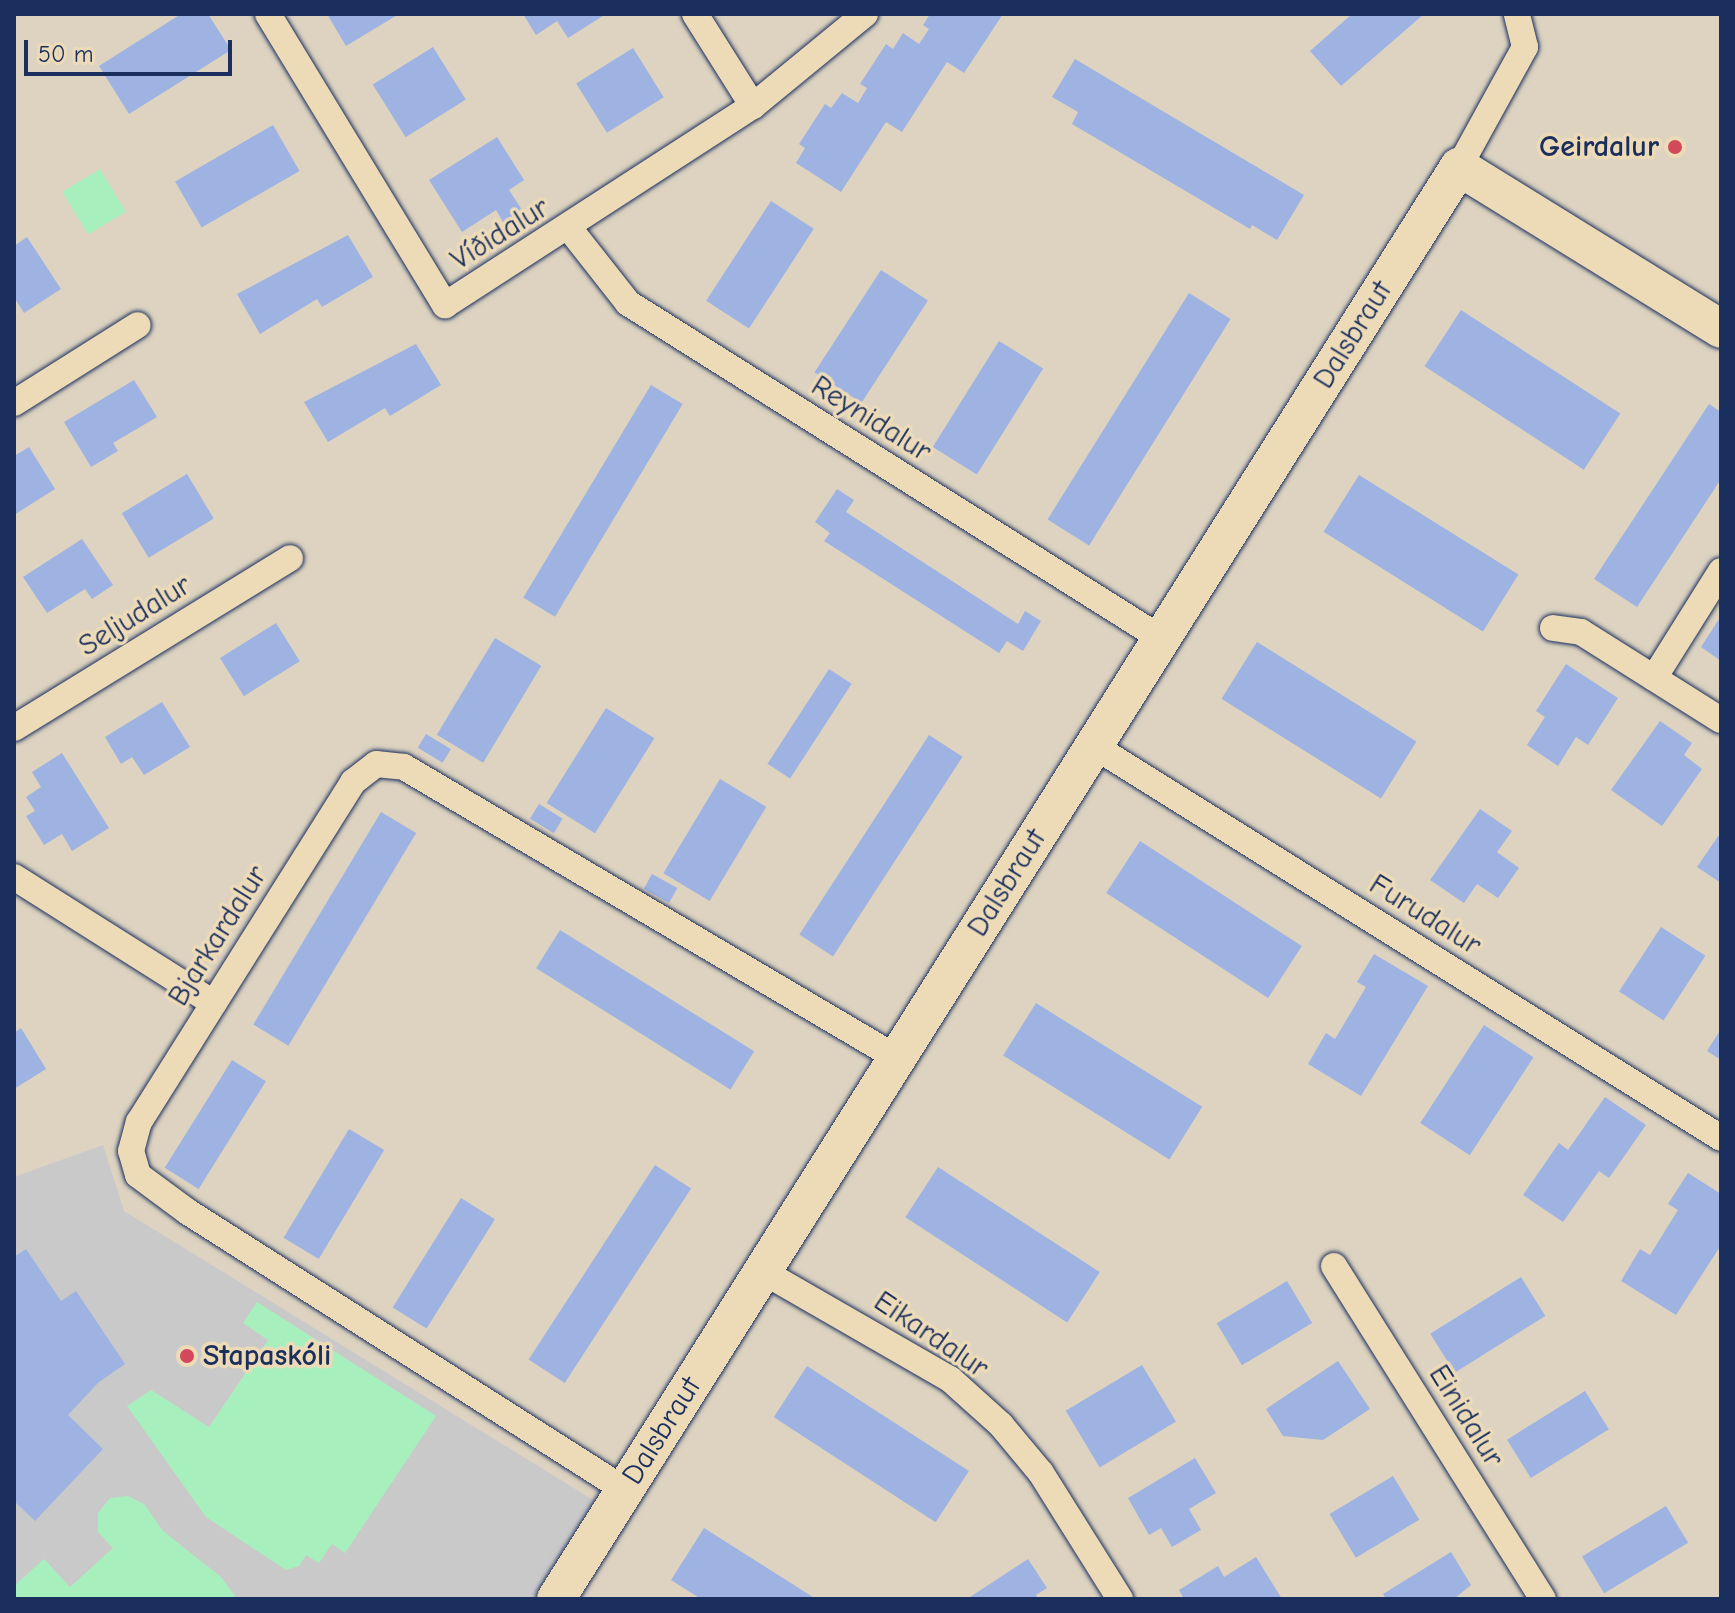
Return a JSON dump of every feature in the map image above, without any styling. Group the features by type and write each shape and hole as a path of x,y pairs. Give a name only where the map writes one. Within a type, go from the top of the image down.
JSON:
{"street":[{"name":"Víðidalur","path":"268,14 445,305 569,228 753,106 865,14"},
{"path":"695,14 753,106"},
{"path":"1517,14 1525,47 1459,167 1721,329"},
{"name":"Dalsbraut","path":"556,1599 1459,167"},
{"name":"Reynidalur","path":"569,228 628,303 1162,639"},
{"path":"14,403 138,325"},
{"name":"Seljudalur","path":"14,728 290,558"},
{"path":"1654,678 1721,571"},
{"path":"1553,628 1581,632 1721,720"},
{"name":"Furudalur","path":"1094,746 1721,1138"},
{"name":"Bjarkardalur","path":"625,1490 201,1221 138,1175 131,1151 139,1122 213,1003 353,782 367,767 386,762 404,767 897,1058"},
{"path":"14,877 213,1003"},
{"name":"Einidalur","path":"1334,1266 1543,1599"},
{"name":"Eikardalur","path":"762,1271 950,1379 1001,1425 1041,1473 1120,1599"}],"shaded area":[{"name":"Stapaskóli","path":"103,1145 124,1211 595,1501 532,1599 14,1599 14,1177"}],"green space":[{"path":"100,169 126,212 88,235 62,192"},
{"path":"257,1302 436,1416 345,1553 332,1544 319,1563 306,1555 299,1566 286,1570 206,1517 127,1406 151,1390 209,1427 268,1340 243,1323"},
{"path":"128,1496 144,1504 163,1531 221,1577 237,1599 14,1599 14,1586 44,1559 70,1587 113,1548 98,1532 98,1513 110,1498"}],"building":[{"path":"181,14 208,14 231,50 129,114 99,66"},
{"path":"327,14 399,14 346,46"},
{"path":"523,14 606,14 568,38 557,21 536,35"},
{"path":"930,14 1003,14 964,73 947,62 902,132 886,122 841,192 796,163 805,148 799,144 825,104 831,108 842,93 858,103 867,88 860,84 886,44 893,49 903,33 919,44 929,29 923,25"},
{"path":"1352,14 1424,14 1341,86 1310,51"},
{"path":"433,47 466,100 406,137 373,85"},
{"path":"633,48 664,97 607,133 576,84"},
{"path":"1075,59 1304,195 1277,240 1252,225 1250,229 1072,124 1078,112 1052,97"},
{"path":"273,125 300,171 202,227 175,182"},
{"path":"497,137 524,180 509,190 524,213 505,225 496,210 462,232 429,180"},
{"path":"771,201 814,229 749,329 706,301"},
{"path":"348,235 373,277 322,307 317,299 260,334 237,294"},
{"path":"27,237 61,289 24,313 14,297 14,246"},
{"path":"881,270 928,300 862,403 815,372"},
{"path":"1189,293 1231,319 1089,545 1048,519"},
{"path":"1461,310 1620,413 1584,470 1425,366"},
{"path":"999,341 1043,369 977,475 933,447"},
{"path":"416,344 441,385 390,416 385,408 328,442 304,402"},
{"path":"134,380 157,417 113,443 118,451 91,467 64,422"},
{"path":"651,385 683,404 555,617 523,598"},
{"path":"1709,404 1721,412 1721,479 1637,607 1594,579"},
{"path":"29,447 55,489 14,515 14,456"},
{"path":"187,474 214,519 149,558 122,513"},
{"path":"1359,475 1518,575 1483,631 1323,532"},
{"path":"837,489 854,500 846,512 1018,624 1025,611 1041,621 1023,651 1007,641 999,653 824,541 830,533 815,522"},
{"path":"82,539 113,585 92,599 85,589 47,613 23,577"},
{"path":"1721,616 1721,661 1701,647"},
{"path":"276,623 300,661 244,696 220,658"},
{"path":"495,638 541,666 483,763 437,735"},
{"path":"1257,642 1416,742 1381,798 1221,699"},
{"path":"1566,664 1618,698 1588,745 1576,737 1558,766 1527,745 1545,717 1536,711"},
{"path":"829,669 852,684 790,778 767,764"},
{"path":"162,702 190,747 144,775 132,757 121,764 105,737"},
{"path":"606,708 654,738 595,833 547,803"},
{"path":"1660,721 1692,743 1684,755 1702,769 1662,826 1611,790"},
{"path":"426,734 451,749 443,763 418,748"},
{"path":"929,735 963,757 833,956 799,935"},
{"path":"62,753 109,828 72,851 62,834 44,845 26,816 35,811 26,797 41,787 32,772"},
{"path":"720,779 766,807 710,901 663,873"},
{"path":"539,804 563,819 554,833 530,818"},
{"path":"1480,809 1512,831 1497,852 1519,868 1498,898 1477,884 1464,903 1430,880"},
{"path":"381,812 416,833 288,1046 253,1025"},
{"path":"1721,832 1721,883 1697,867"},
{"path":"1140,841 1302,946 1268,998 1106,893"},
{"path":"652,874 677,888 669,903 644,889"},
{"path":"1661,927 1705,956 1664,1020 1619,992"},
{"path":"560,930 754,1051 730,1090 536,968"},
{"path":"1374,954 1428,986 1361,1096 1308,1064 1326,1033 1335,1039 1350,1014 1366,987 1357,982"},
{"path":"1036,1003 1202,1107 1169,1159 1003,1056"},
{"path":"1484,1025 1533,1057 1470,1155 1420,1123"},
{"path":"21,1028 46,1069 14,1089 14,1033"},
{"path":"1721,1029 1721,1060 1707,1051"},
{"path":"232,1060 266,1081 199,1189 165,1168"},
{"path":"1605,1097 1646,1125 1609,1178 1599,1171 1563,1222 1523,1195 1559,1143 1568,1150"},
{"path":"349,1129 384,1150 319,1259 284,1238"},
{"path":"655,1165 691,1188 565,1383 529,1360"},
{"path":"938,1167 1100,1272 1067,1322 905,1217"},
{"path":"1688,1173 1721,1194 1721,1245 1676,1315 1621,1281 1640,1249 1650,1255 1678,1210 1668,1204"},
{"path":"461,1198 495,1219 427,1329 393,1307"},
{"path":"26,1249 61,1301 76,1291 125,1364 99,1382 68,1415 103,1449 35,1521 14,1501 14,1257"},
{"path":"1521,1277 1545,1316 1455,1373 1430,1334"},
{"path":"1287,1281 1312,1323 1242,1365 1217,1323"},
{"path":"1338,1361 1370,1409 1323,1440 1283,1436 1266,1409"},
{"path":"1142,1365 1176,1422 1100,1467 1066,1411"},
{"path":"807,1366 969,1471 936,1522 774,1417"},
{"path":"1585,1391 1609,1429 1531,1478 1507,1440"},
{"path":"1195,1458 1216,1493 1189,1509 1201,1530 1172,1547 1161,1528 1149,1535 1128,1498"},
{"path":"1393,1476 1419,1520 1356,1558 1330,1514"},
{"path":"1666,1506 1688,1543 1604,1593 1582,1556"},
{"path":"704,1528 816,1599 701,1599 671,1580"},
{"path":"1451,1552 1471,1585 1454,1599 1386,1599 1383,1594"},
{"path":"1256,1557 1282,1599 1184,1599 1179,1590 1218,1566 1224,1577"},
{"path":"1028,1559 1047,1588 1036,1595 1038,1599 967,1599"}],"place":[{"name":"Geirdalur","path":"1675,147"},
{"name":"Stapaskóli","path":"187,1356"}]}
